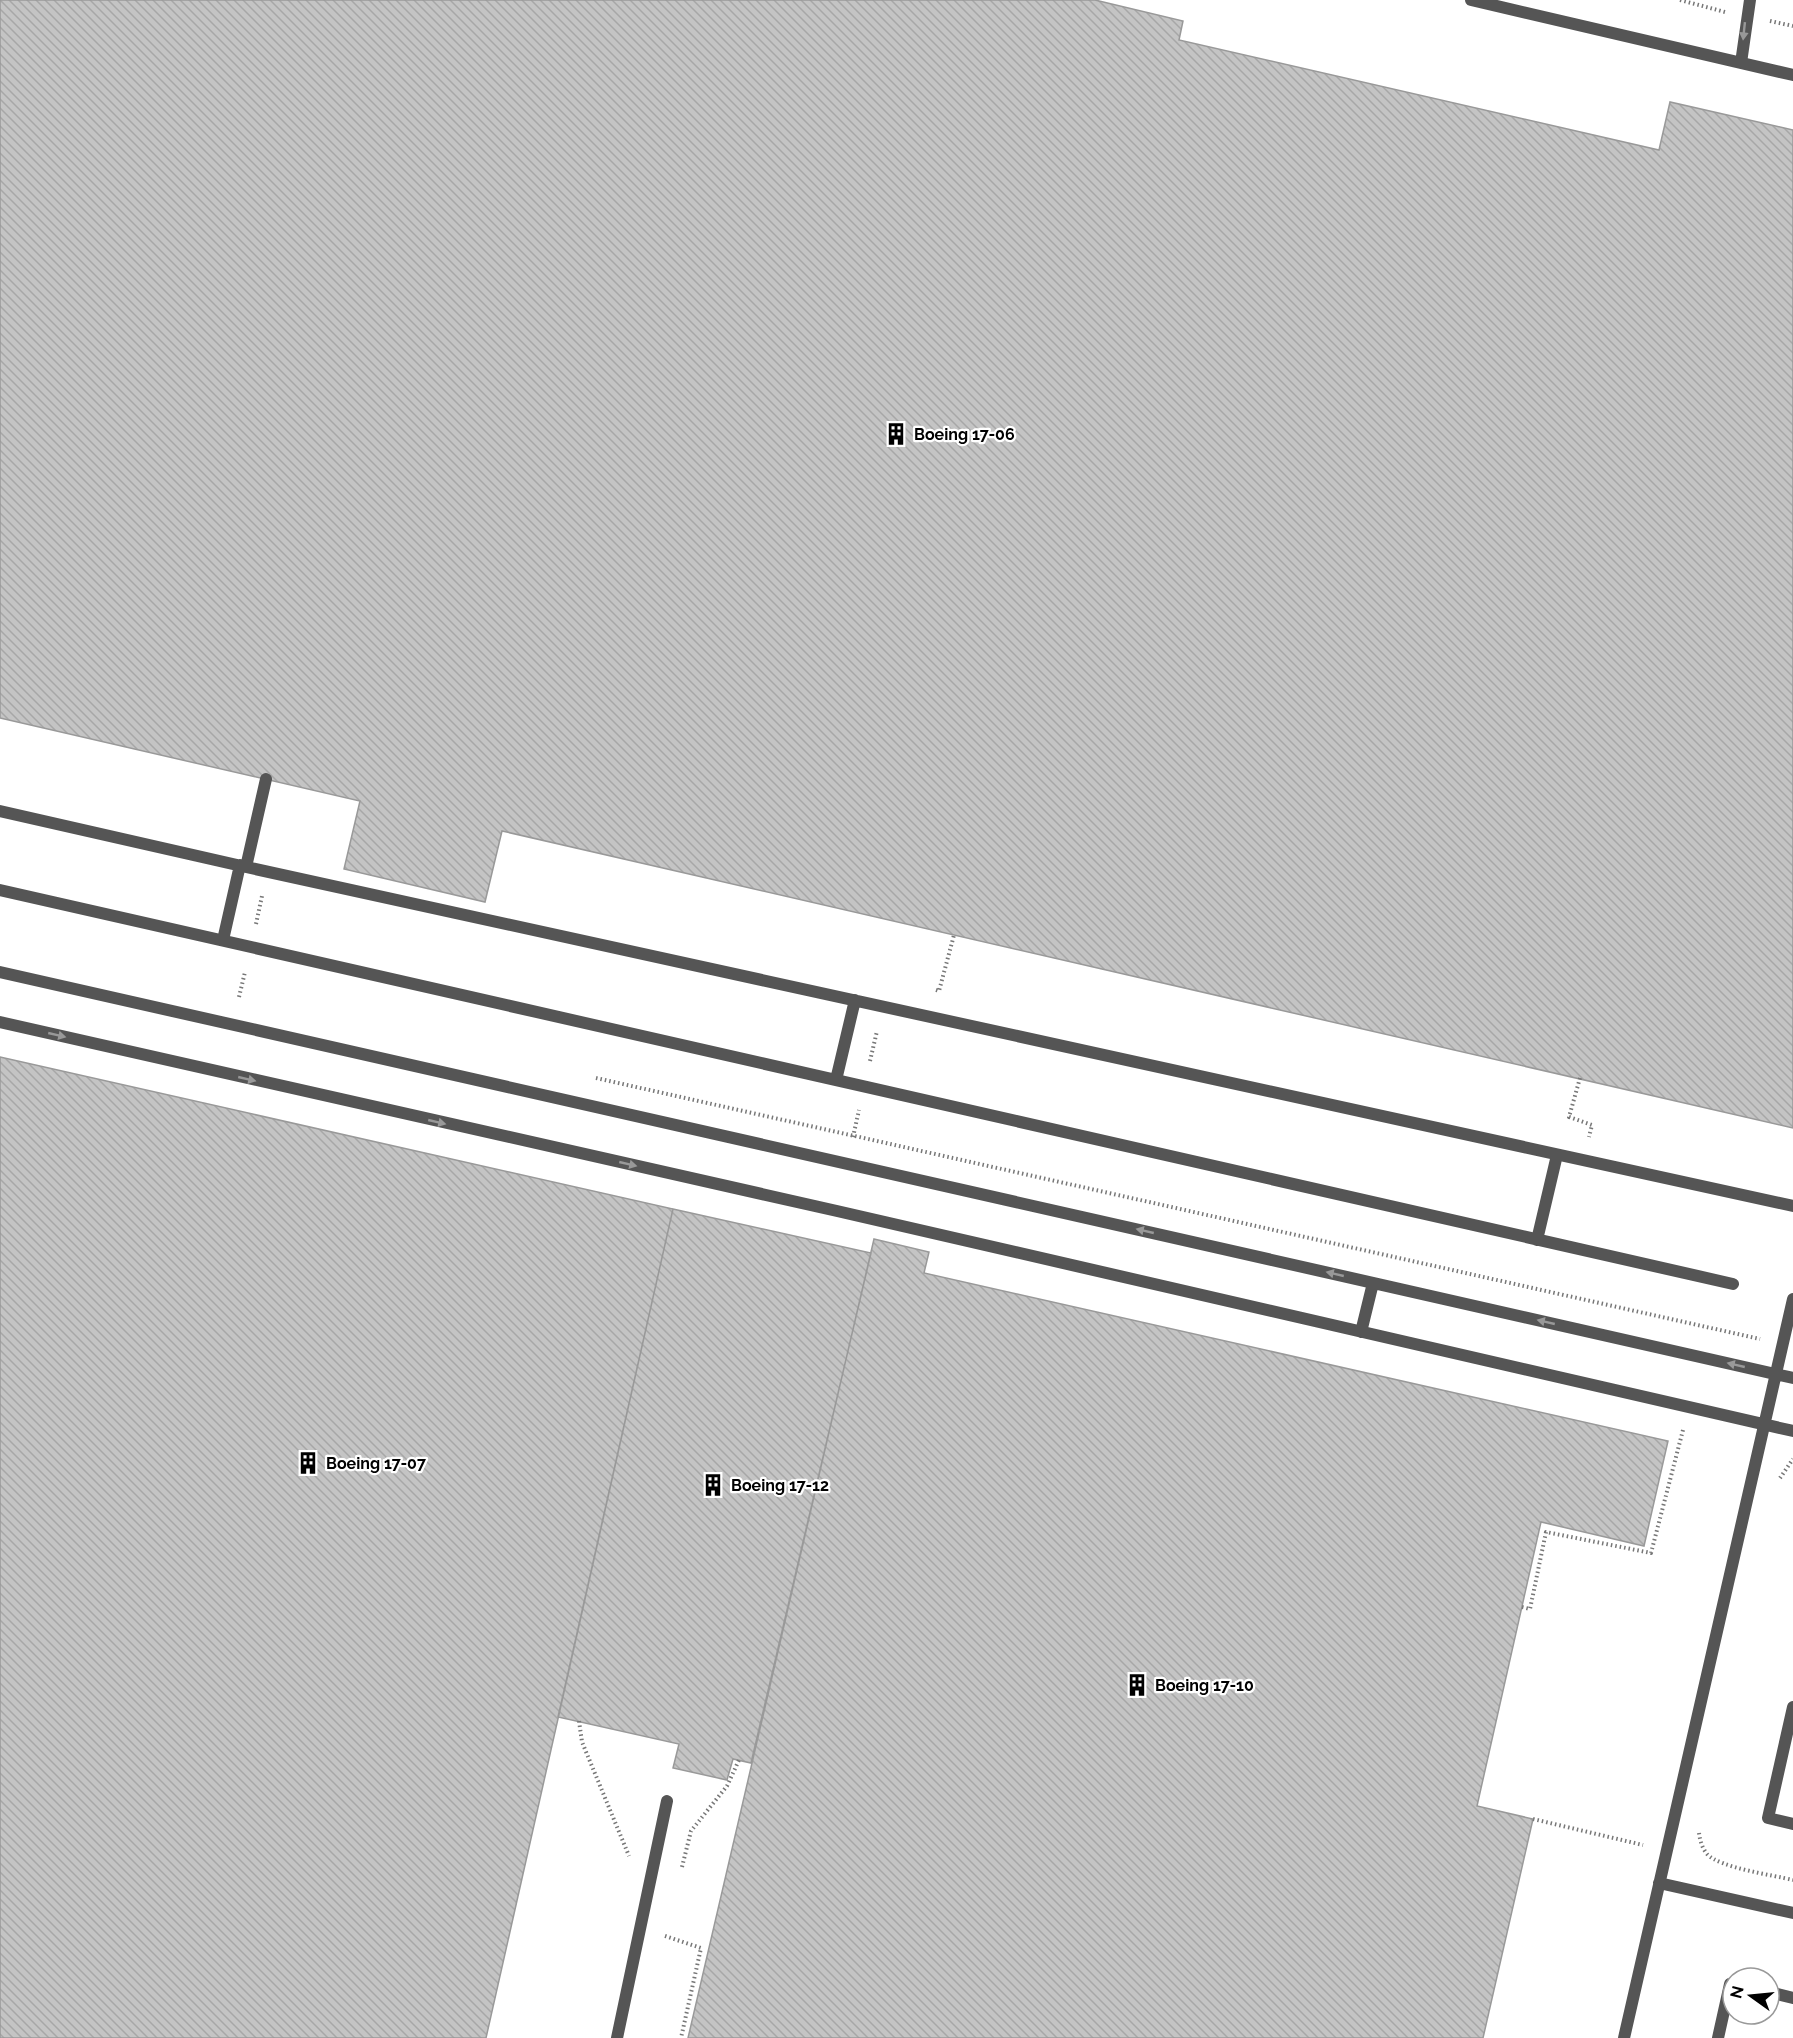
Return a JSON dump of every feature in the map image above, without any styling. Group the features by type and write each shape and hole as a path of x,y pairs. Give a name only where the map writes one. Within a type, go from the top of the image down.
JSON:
{"lane":[{"path":"1471,0 1793,75"},
{"path":"1741,63 1750,0"},
{"path":"223,940 266,779"},
{"path":"0,811 1793,1206"},
{"path":"0,890 1733,1284"},
{"path":"0,972 1793,1378"},
{"path":"836,1080 855,1000"},
{"path":"0,1022 1793,1431"},
{"path":"1537,1240 1557,1155"},
{"path":"1361,1332 1373,1283"},
{"path":"1624,2038 1793,1299"},
{"path":"1793,1707 1768,1818 1793,1824"},
{"path":"617,2038 667,1801"},
{"path":"1659,1883 1793,1913"}],"path":[{"path":"228,995 249,1000"},
{"path":"584,1075 1707,1329 1783,1344"},
{"path":"1522,1607 1530,1609 1546,1533 1651,1554 1684,1427"},
{"path":"1778,1488 1780,1477 1793,1459"},
{"path":"579,1721 582,1742 629,1857"},
{"path":"680,1873 691,1831 727,1786 739,1760"},
{"path":"1698,1827 1701,1845 1708,1855 1722,1863 1793,1880"},
{"path":"646,1899 664,1936 701,1948 681,2038"},
{"path":"664,1936 667,1926"}],"building":[{"name":"Boeing 17-06","path":"0,0 1095,0 1183,21 1179,40 1659,150 1670,102 1793,130 1793,1128 502,831 485,902 344,869 360,801 0,718"},
{"name":"Boeing 17-07","path":"0,1057 673,1209 486,2038 0,2038"},
{"name":"Boeing 17-12","path":"673,1209 871,1253 751,1763 733,1759 727,1780 673,1768 679,1744 558,1717"},
{"name":"Boeing 17-10","path":"874,1239 929,1252 924,1273 1668,1441 1644,1546 1541,1522 1477,1806 1533,1819 1483,2038 688,2038"}],"place":[{"name":"Boeing 17-06","path":"896,434"},
{"name":"Boeing 17-07","path":"308,1463"},
{"name":"Boeing 17-12","path":"713,1485"},
{"name":"Boeing 17-10","path":"1137,1685"}]}
